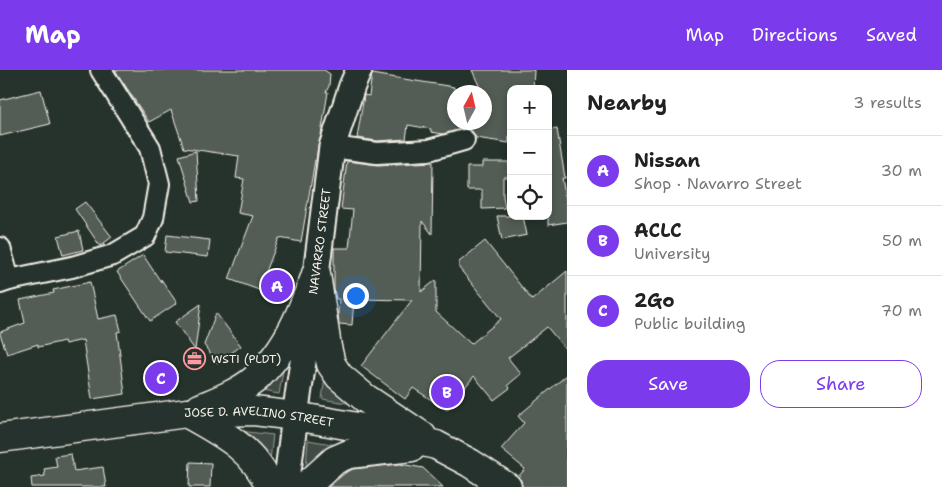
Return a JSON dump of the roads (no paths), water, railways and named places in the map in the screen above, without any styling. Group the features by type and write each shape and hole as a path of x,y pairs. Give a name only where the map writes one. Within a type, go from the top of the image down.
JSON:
{"main road":[{"path":"187,413 226,398 255,379 266,368 284,346 300,315 316,274"},
{"path":"316,274 327,347 331,364 339,376 365,398 436,445"},
{"name":"JOSE D. AVELINO STREET","path":"0,438 187,413 254,411 363,428 436,445 470,463 506,487"},
{"path":"187,413 226,435 242,447 255,462 270,487"},
{"path":"305,487 335,460 349,454 436,445"}],"street":[{"path":"0,248 4,282 72,267 113,255 145,236 153,218 159,184 150,148 101,70"},
{"name":"NAVARRO STREET","path":"286,487 332,147 359,70"},
{"path":"332,147 377,153 429,150 464,140"}],"place":[{"name":"Nissan","path":"277,286"},
{"name":"WSTi (PLDT)","path":"195,359"},
{"name":"2Go","path":"161,378"},
{"name":"ACLC","path":"447,392"}]}
